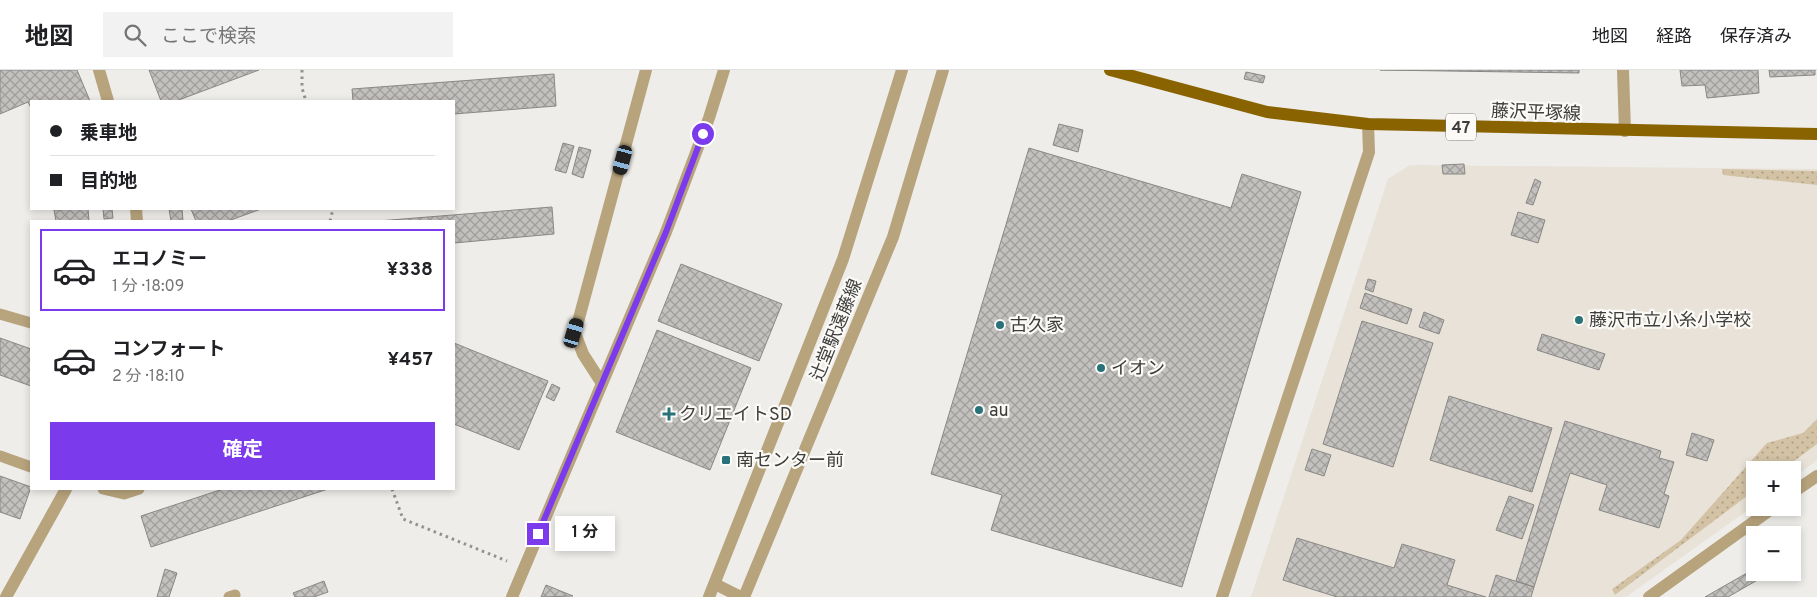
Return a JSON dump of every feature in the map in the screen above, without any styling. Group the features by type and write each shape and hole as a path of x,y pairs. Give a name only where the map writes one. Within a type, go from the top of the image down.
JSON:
{"main road":[{"name":"藤沢平塚線","path":"1110,70 1267,112 1368,124 1817,134"}],"street":[{"path":"99,70 108,100"},
{"path":"601,382 583,354 574,333 646,70"},
{"path":"512,597 601,382 666,232 709,118 724,70"},
{"name":"辻堂駅遠藤線","path":"709,597 843,259 902,70"},
{"name":"辻堂駅遠藤線","path":"743,597 893,238 943,70"},
{"path":"1623,70 1624,131"},
{"path":"1222,597 1369,152 1368,124"},
{"path":"1801,487 1817,476"},
{"path":"6,595 65,490"},
{"path":"1654,595 1762,516"},
{"path":"715,584 743,597"}],"lane":[{"path":"0,314 30,323"},
{"path":"0,456 30,467"},
{"path":"107,490 124,494 136,490"}],"path":[{"path":"302,70 302,88 306,100"},
{"path":"392,490 403,519 524,568"}],"shaded area":[{"name":"藤沢市立小糸小学校","path":"1410,165 1817,169 1817,460 1801,472 1801,461 1746,461 1746,511 1626,597 1251,597 1388,179"},
{"path":"1722,169 1817,171 1817,185 1723,175"},
{"path":"1817,419 1817,444 1794,461 1751,461 1767,443 1803,433"},
{"path":"1746,467 1746,497 1615,595 1612,589 1681,540"}],"building":[{"path":"0,70 77,70 90,100 30,100 30,106 28,102 0,114"},
{"path":"149,70 259,70 179,100 161,100"},
{"path":"1380,70 1579,70 1579,73"},
{"path":"1680,70 1758,70 1759,93 1707,98 1705,85 1682,86"},
{"path":"1769,70 1815,70 1815,75 1770,77"},
{"path":"1246,72 1265,76 1263,83 1244,79"},
{"path":"554,74 556,106 455,114 455,100 353,100 352,89"},
{"path":"1059,124 1083,130 1078,152 1053,145"},
{"path":"563,143 574,146 566,173 555,170"},
{"path":"579,147 591,150 583,178 572,174"},
{"path":"1029,148 1231,208 1242,174 1301,192 1182,587 991,530 1002,495 931,474"},
{"path":"1464,164 1465,174 1443,174 1442,165"},
{"path":"1535,179 1541,182 1533,205 1526,203"},
{"path":"552,207 554,234 455,243 455,220 390,220"},
{"path":"54,210 88,210 89,220 56,220"},
{"path":"103,210 112,210 113,218 104,219"},
{"path":"169,210 182,210 183,220 171,220"},
{"path":"191,210 258,210 231,220 196,220"},
{"path":"1518,212 1545,220 1538,243 1511,235"},
{"path":"681,264 782,304 759,361 658,321"},
{"path":"1368,279 1376,281 1373,292 1365,289"},
{"path":"1365,293 1412,309 1407,324 1360,308"},
{"path":"1424,312 1444,320 1439,334 1419,327"},
{"path":"1362,321 1433,343 1393,467 1323,444"},
{"path":"657,330 751,368 710,470 616,432"},
{"path":"1542,334 1605,354 1599,370 1537,350"},
{"path":"0,338 30,349 30,386 0,375"},
{"path":"455,343 548,381 519,450 455,424"},
{"path":"552,384 560,388 554,401 546,397"},
{"path":"1449,396 1552,428 1532,492 1430,460"},
{"path":"1565,421 1661,451 1659,458 1674,462 1664,494 1669,496 1659,528 1599,510 1607,485 1570,473 1534,587 1516,581"},
{"path":"1692,433 1714,440 1707,461 1686,455"},
{"path":"1312,449 1331,455 1324,476 1305,470"},
{"path":"0,476 30,487 20,519 0,512"},
{"path":"220,490 325,490 151,547 141,516"},
{"path":"1509,496 1534,505 1522,539 1496,530"},
{"path":"1297,538 1394,568 1402,544 1455,560 1447,585 1486,597 1337,597 1283,580"},
{"path":"165,569 177,573 169,597 157,597"},
{"path":"1746,574 1746,581 1756,581 1728,597 1705,597"},
{"path":"1496,575 1534,587 1531,597 1489,597"},
{"path":"324,581 328,592 314,597 295,597 293,593"},
{"path":"546,585 573,596 541,597"}],"place":[{"name":"藤沢市立小糸小学校","path":"1579,320"},
{"name":"古久家","path":"1000,325"},
{"name":"イオン","path":"1101,368"},
{"name":"au","path":"979,410"},
{"name":"クリエイトSD","path":"669,414"},
{"name":"南センター前","path":"726,460"}],"route":[{"path":"538,534 666,232 703,134"}]}
